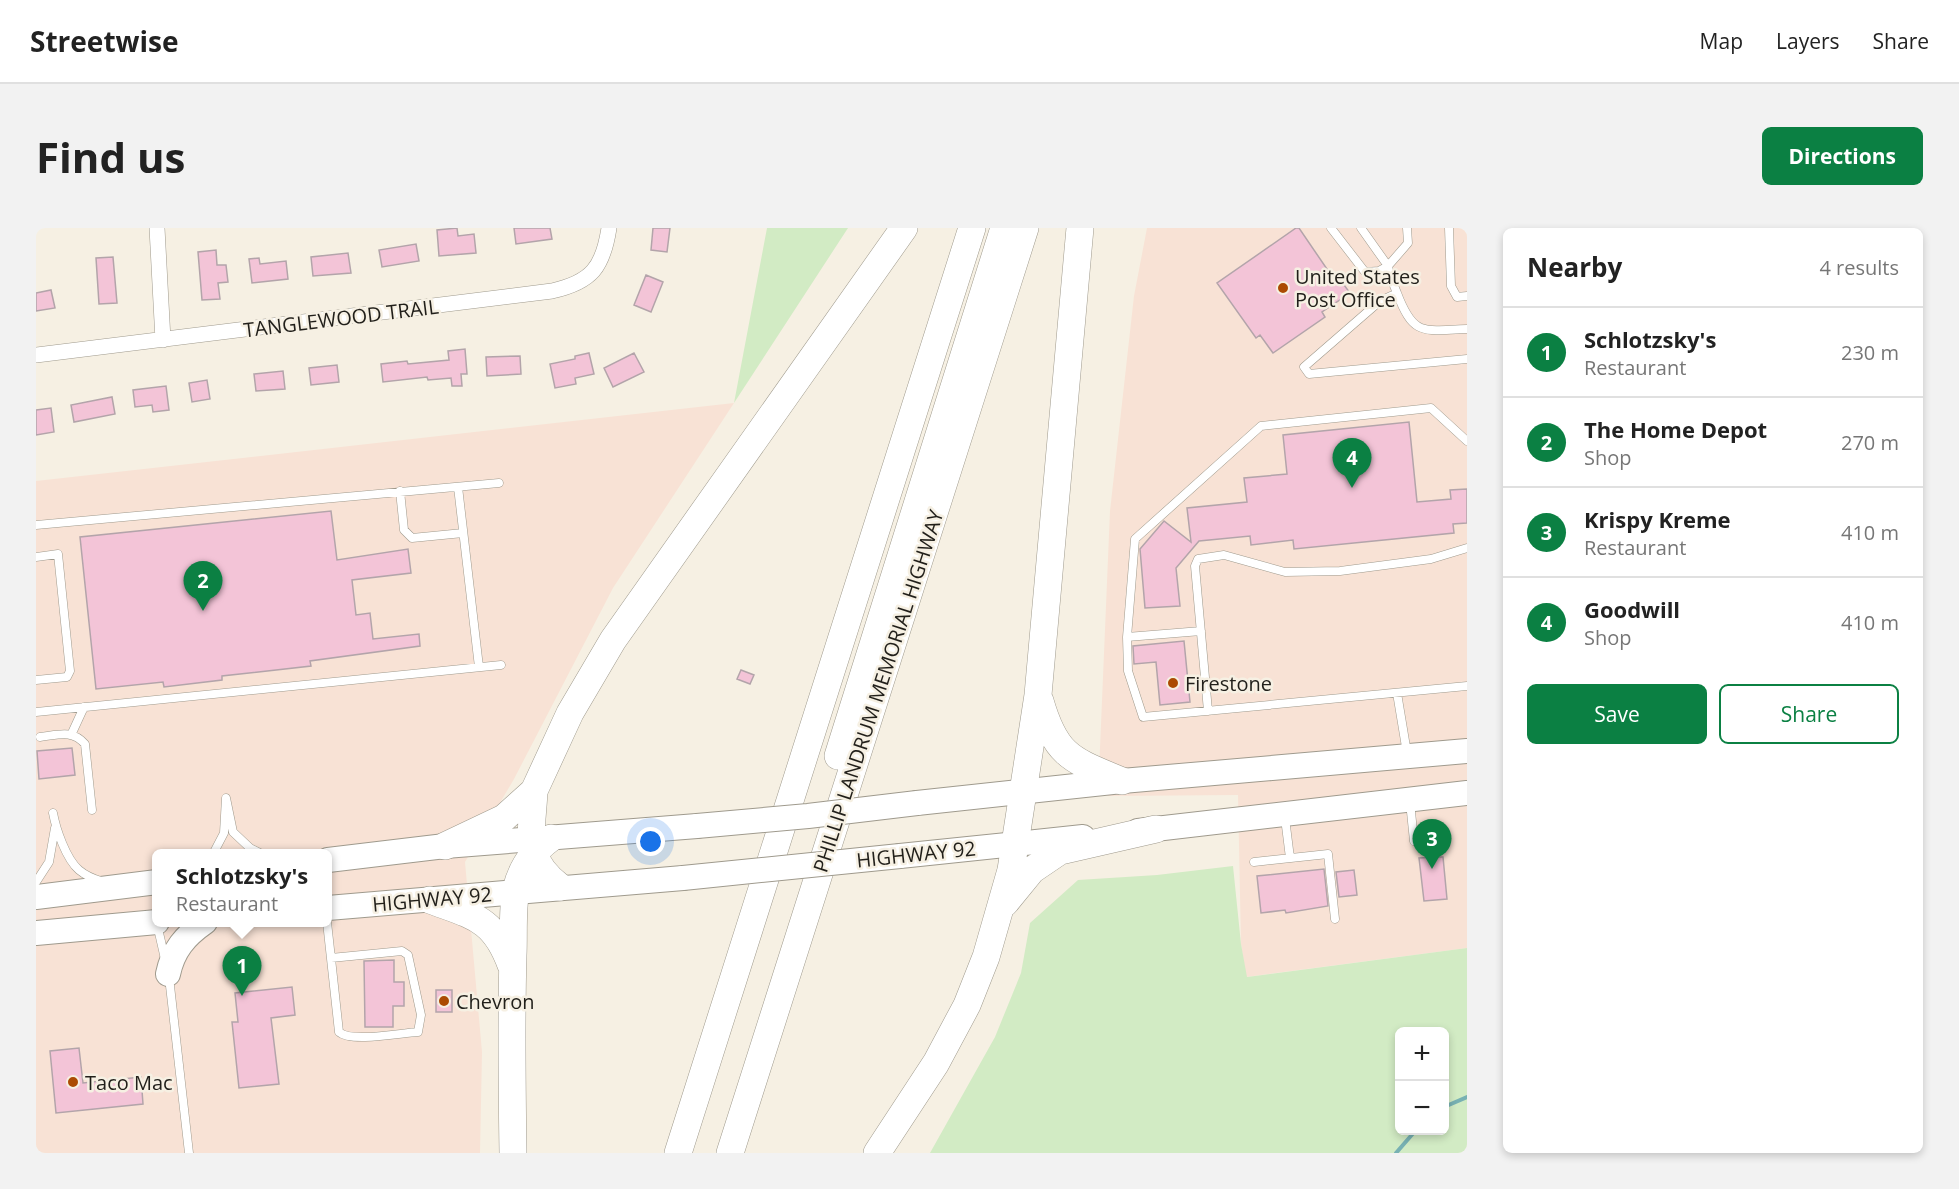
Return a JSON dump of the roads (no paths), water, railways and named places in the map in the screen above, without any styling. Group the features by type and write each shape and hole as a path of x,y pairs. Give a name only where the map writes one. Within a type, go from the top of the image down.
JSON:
{"highway":[{"path":"445,846 504,818 534,791 570,714 629,616 904,228"},
{"path":"678,1153 972,228"},
{"path":"712,1153 800,882 1004,228"},
{"name":"PHILLIP LANDRUM MEMORIAL HIGHWAY","path":"730,1153 1025,228"},
{"path":"877,1153 931,1072 967,1005 1001,908 1011,870 1021,792 1028,765 1038,695 1080,228"},
{"path":"1038,695 1047,726 1060,748 1078,762 1122,781"},
{"path":"534,791 538,866 560,887"},
{"path":"1001,908 1032,870 1060,851 1156,830"},
{"path":"513,1153 513,970 516,891 521,874 538,844"},
{"path":"430,900 467,913 490,927 505,948 513,970"}],"main road":[{"path":"332,859 445,846 538,844 1122,781 1467,751"},
{"name":"HIGHWAY 92","path":"332,908 683,878 1156,830 1467,794"},
{"path":"36,897 152,883"},
{"path":"36,933 152,922"},
{"path":"168,974 175,951 199,927"}],"street":[{"path":"156,228 163,340"},
{"name":"TANGLEWOOD TRAIL","path":"36,355 521,296 568,288 594,272 602,260 609,228"}],"lane":[{"path":"1331,228 1365,272 1379,271 1388,266 1408,243 1407,228"},
{"path":"1361,228 1388,266 1404,313 1417,327 1428,330 1467,329"},
{"path":"1449,228 1451,286 1457,297 1467,296"},
{"path":"1397,293 1380,301 1304,367 1306,371 1309,374 1467,359"},
{"path":"1467,441 1431,408 1261,426 1135,539 1127,637 1128,672 1143,717 1467,686"},
{"path":"36,525 499,483"},
{"path":"458,487 479,667"},
{"path":"400,491 404,530 412,538 463,533"},
{"path":"1208,711 1195,566 1198,559 1224,555 1285,572 1340,571 1431,559 1467,548"},
{"path":"36,557 58,554 70,671 67,677 36,680"},
{"path":"1127,637 1201,631"},
{"path":"36,712 501,665"},
{"path":"1397,693 1408,757"},
{"path":"72,734 84,707"},
{"path":"40,737 72,734 80,737 85,744 92,810"},
{"path":"216,849 224,833 226,798 233,832 252,849"},
{"path":"1409,800 1414,841"},
{"path":"53,813 56,826 71,860 79,870 95,879 120,887"},
{"path":"1285,815 1290,858"},
{"path":"36,882 49,862 56,826"},
{"path":"1254,862 1328,854 1335,919"},
{"path":"158,927 171,988 189,1153"},
{"path":"328,927 339,1032 344,1036 356,1037 418,1032 421,1015 408,955 402,951 331,958"}],"waterway":[{"path":"1449,1105 1467,1097"},
{"path":"1396,1153 1412,1135"}],"place":[{"name":"United States Post Office","path":"1283,288"},
{"name":"Goodwill","path":"1352,488"},
{"name":"The Home Depot","path":"203,611"},
{"name":"Firestone","path":"1173,683"},
{"name":"Krispy Kreme","path":"1432,869"},
{"name":"Schlotzsky's","path":"242,996"},
{"name":"Chevron","path":"444,1001"},
{"name":"Taco Mac","path":"73,1082"}]}
